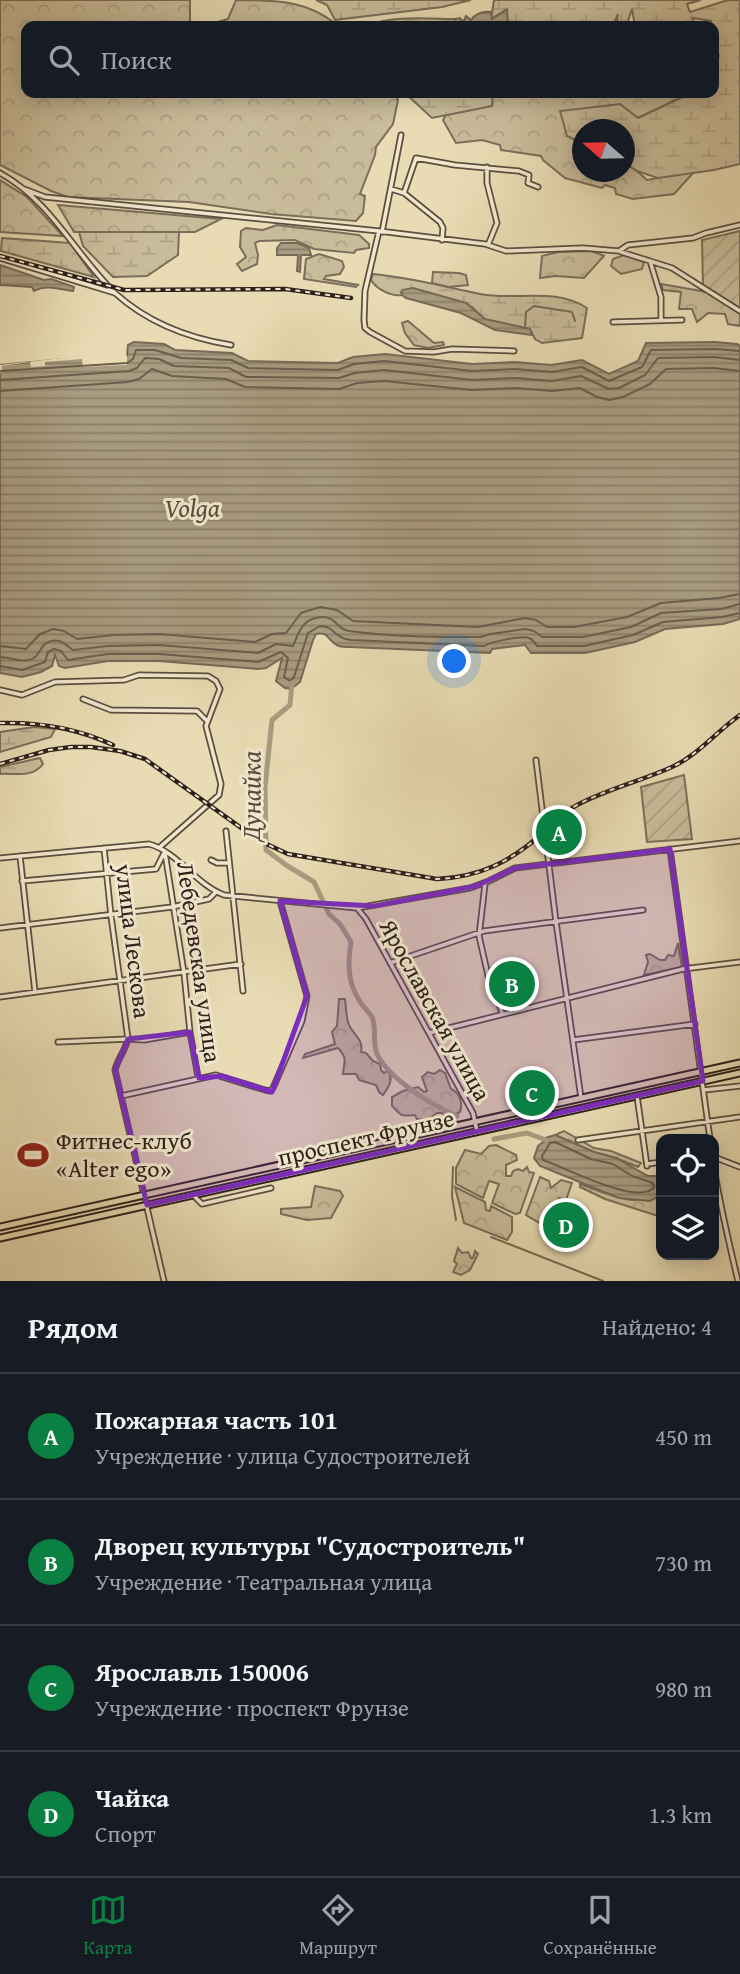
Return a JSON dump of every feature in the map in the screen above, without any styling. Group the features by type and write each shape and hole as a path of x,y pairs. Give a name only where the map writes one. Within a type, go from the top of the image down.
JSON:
{"main road":[{"name":"проспект Фрунзе","path":"0,1227 740,1063"},
{"name":"проспект Фрунзе","path":"0,1238 740,1073"}],"street":[{"path":"401,135 365,291 365,328 405,351 434,352 452,348 513,351"},
{"path":"404,194 416,158 519,171 528,175 528,183 538,187"},
{"path":"487,167 486,183 497,223 488,245"},
{"path":"0,173 40,203 116,293 158,323 177,332 203,341 231,345"},
{"path":"24,189 45,197 380,231 488,245 506,251 583,248 619,251 672,268 740,311"},
{"path":"390,189 404,194 440,222 443,228 442,240"},
{"path":"619,251 628,246 693,238 740,225"},
{"path":"0,258 116,293"},
{"path":"650,261 661,297 661,321"},
{"path":"613,322 682,320"},
{"path":"0,691 22,695 55,682 124,680 139,675 208,676 216,681 220,689 205,726 221,783 219,795 160,848"},
{"path":"83,699 111,710 197,711 206,720"},
{"path":"536,760 581,1098"},
{"path":"226,831 243,991"},
{"path":"0,858 141,844 160,848 216,892 232,897 357,908 455,891 485,883 511,869 740,841"},
{"name":"улица Лескова","path":"104,848 128,1039 115,1070 164,1281"},
{"path":"670,849 709,1134"},
{"path":"22,881 156,869 165,851"},
{"name":"Лебедевская улица","path":"165,851 199,1078"},
{"path":"20,856 36,992"},
{"path":"211,860 229,863"},
{"path":"485,883 479,933 492,993 497,998 502,1013"},
{"path":"0,928 172,907 209,899 216,892"},
{"path":"121,1096 199,1078 222,1076 270,1091 273,1088 302,1021 307,996 280,901"},
{"name":"Ярославская улица","path":"357,908 366,919 473,1113 477,1131"},
{"path":"390,963 479,933 643,910"},
{"path":"429,1033 687,969 740,962"},
{"path":"0,997 241,964"},
{"path":"573,1040 695,1024"},
{"path":"58,1042 144,1040 190,1032"},
{"path":"704,1090 740,1086"},
{"path":"637,1096 647,1165 656,1163"},
{"path":"578,1140 740,1117"},
{"path":"719,1159 740,1167"},
{"path":"193,1195 202,1204 271,1188"},
{"path":"719,1189 721,1213 738,1281"}],"highlighted area":[{"path":"670,849 703,1081 147,1205 115,1070 128,1039 190,1032 199,1078 222,1076 272,1092 307,996 280,901 375,906 476,886 515,868"}],"green space":[{"path":"0,0 190,0 190,21 21,21 21,98 398,100 393,124 376,147 360,194 365,196 363,213 356,221 271,214 189,202 68,197 0,165"},
{"path":"236,0 290,3 315,11 332,21 221,21 228,19"},
{"path":"316,0 471,0 442,7 335,20 327,5"},
{"path":"494,0 701,0 687,4 690,12 728,0 740,0 740,164 658,178 635,170 635,119 572,119 572,138 567,136 560,111 620,104 638,118 680,98 719,98 719,21 693,18 693,21 634,21 632,9 628,21 617,21 618,14 615,21 507,21 506,10 491,19"},
{"path":"398,19 455,21 384,21"},
{"path":"410,98 493,98 492,106 432,118"},
{"path":"492,98 680,98 638,118 619,104 595,119 572,119 572,133 567,136 572,138 572,180 565,178 541,156 501,150 500,145 482,140 456,143 443,120 446,115 491,106"},
{"path":"635,170 647,180 695,171 674,194 633,199 616,194 615,188 605,185 602,188 580,182 635,182"},
{"path":"0,180 27,197 63,236 0,232"},
{"path":"58,205 221,219 195,232 74,232"},
{"path":"277,225 359,235 369,244 369,248 356,250 354,253 314,249 295,240 259,241 255,243 257,264 242,271 237,264 246,257 240,247 241,231 246,228 263,230"},
{"path":"740,231 740,309 703,285 702,240"},
{"path":"79,232 179,232 178,255 147,276 113,277 83,246"},
{"path":"2,238 70,243 94,277 1,251"},
{"path":"592,251 604,256 584,278 540,278 542,256 558,252"},
{"path":"319,254 342,261 344,267 340,274 326,276 324,279 358,285 356,287 304,279 306,259"},
{"path":"624,255 644,262 642,269 621,274 611,266 613,259"},
{"path":"433,272 466,275 468,285 449,287 432,283"},
{"path":"373,274 494,296 561,298 587,308 582,338 542,343 535,339 530,329 484,319 472,307 401,292 402,295 389,294 373,283"},
{"path":"661,284 707,292 740,313 740,326 728,324 725,314 708,313 697,322 692,309 679,309 681,292 663,290"},
{"path":"408,321 434,343 443,342 444,345 428,348 414,345 405,333 402,323"},
{"path":"34,727 55,729 51,737 0,752 0,732"},
{"path":"40,758 43,764 34,771 0,774 0,767"},
{"path":"684,775 692,839 647,842 641,787"},
{"path":"678,943 682,967 644,975 648,962 646,955 665,960 668,955 674,956"},
{"path":"339,999 345,999 348,1022 361,1043 361,1052 380,1064 384,1073 387,1071 389,1074 390,1083 383,1095 376,1085 359,1080 356,1074 343,1074 344,1058 338,1048 303,1058 305,1054 335,1044 332,1032 337,1026"},
{"path":"440,1070 445,1073 451,1089 459,1096 460,1112 448,1118 437,1113 427,1120 417,1119 415,1115 402,1115 392,1106 392,1097 403,1091 418,1087 424,1092 427,1091 422,1077 428,1072 434,1074"},
{"path":"564,1131 594,1148 611,1151 641,1163 638,1167 555,1135"},
{"path":"496,1145 516,1155 517,1160 506,1165 506,1176 511,1176 513,1171 518,1169 523,1171 527,1167 529,1172 534,1173 520,1213 515,1214 492,1203 499,1184 489,1181 483,1198 456,1184 456,1168 465,1150 481,1154 489,1146"},
{"path":"540,1177 549,1181 551,1188 561,1180 572,1183 566,1200 559,1198 548,1228 526,1215"},
{"path":"580,1184 631,1200 656,1197 656,1215 605,1199 580,1187"},
{"path":"315,1186 340,1191 343,1196 331,1218 307,1220 281,1214 281,1209 311,1207"},
{"path":"455,1187 485,1202 486,1210 490,1211 491,1206 512,1217 512,1232 507,1240 464,1223"},
{"path":"458,1248 462,1253 468,1252 471,1258 475,1251 478,1254 470,1270 461,1275 453,1272 457,1264 454,1261"}],"water":[{"path":"507,9 508,21 464,21 466,16 471,20 482,12 491,12 492,19"},
{"path":"281,243 297,243 309,248 311,255 301,255 300,272 297,271 298,255 277,255 277,248"},
{"path":"0,265 74,287 73,291 48,287 34,291 32,287 0,285"},
{"path":"413,288 466,303 485,319 530,329 532,335 495,330 461,313 402,295 402,290"},
{"name":"Volga","path":"134,342 164,344 175,350 232,353 248,361 338,363 353,357 385,354 472,364 515,362 551,365 582,360 609,374 638,361 646,343 737,344 740,346 740,619 723,624 665,629 635,642 585,653 531,653 525,645 492,649 490,653 344,647 320,633 316,634 313,640 300,682 291,689 276,681 282,658 266,668 258,669 159,661 108,661 65,668 59,666 55,655 52,666 41,672 22,677 0,673 0,365 127,356 128,345"},
{"path":"555,1135 594,1152 616,1158 648,1176 656,1176 656,1198 650,1201 619,1198 540,1166 534,1158 542,1139"}],"pier":[{"path":"88,355 127,355 127,365 83,367 82,359 45,362 45,366 31,367 30,362 2,366 0,373 0,365"}],"waterway":[{"path":"525,328 526,312 534,306 572,312 575,321"},
{"name":"Дунайка","path":"292,683 290,705 272,720 265,787 266,850 314,882 329,914 340,924 351,942 350,979 360,1002 372,1017 376,1050 383,1063 412,1091 457,1116"},
{"name":"Дунайка","path":"494,1139 527,1133 546,1140"},
{"path":"453,1167 452,1196 456,1220"},
{"path":"491,1237 603,1281"}],"railway":[{"path":"0,256 124,290 285,289 351,298"},
{"path":"0,764 49,750 71,747 120,751 145,759 258,840 288,854 437,879 453,878 494,866 519,852 563,814 588,799 681,762 740,715"},
{"path":"0,723 58,727 113,745"}],"place":[{"name":"Пожарная часть 101","path":"559,832"},
{"name":"Дворец культуры \"Судостроитель\"","path":"512,984"},
{"name":"Ярославль 150006","path":"532,1093"},
{"name":"Фитнес-клуб «Alter ego»","path":"33,1155"},
{"name":"Чайка","path":"566,1225"}]}
